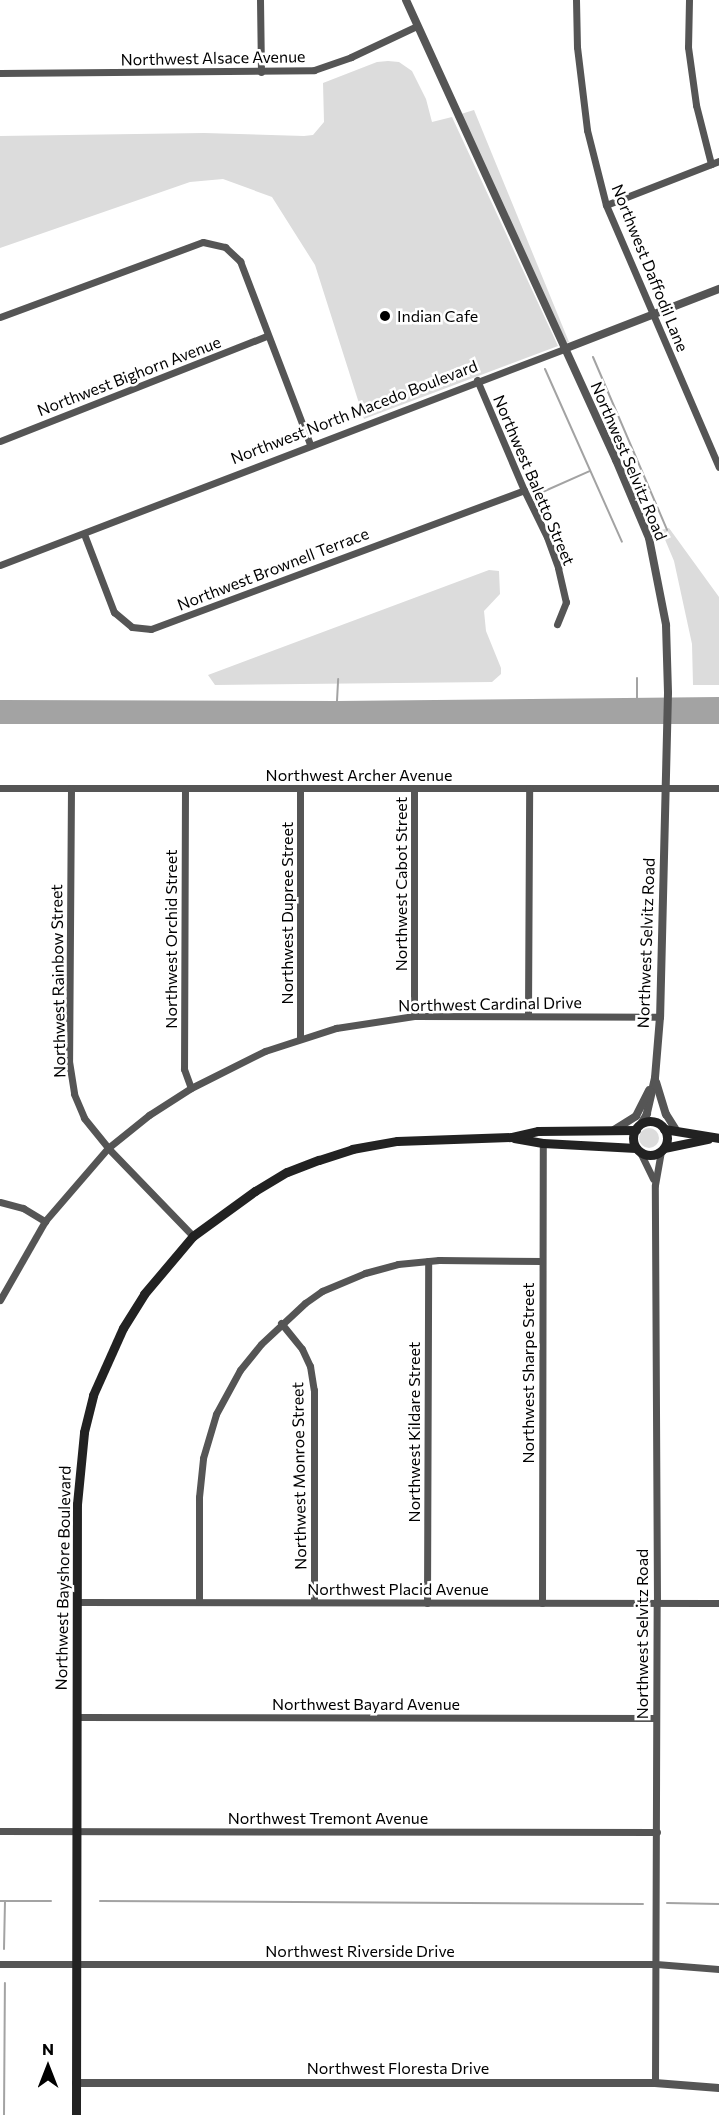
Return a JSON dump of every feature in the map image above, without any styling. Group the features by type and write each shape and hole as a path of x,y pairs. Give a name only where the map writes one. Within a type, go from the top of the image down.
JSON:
{"main road":[{"path":"649,1121 663,1128 716,1138 662,1149 648,1155 638,1150 633,1140 638,1127 649,1121"},
{"name":"Northwest Bayshore Boulevard","path":"76,2115 76,1717 79,1469 84,1432 93,1395 123,1328 144,1294 193,1236 237,1203 287,1172 341,1153 398,1141 512,1137 538,1131 614,1130 638,1127"},
{"path":"662,1149 667,1139 663,1128"},
{"name":"Northwest Bayshore Boulevard","path":"512,1137 543,1143 638,1150"}],"street":[{"path":"260,0 261,72"},
{"name":"Northwest Selvitz Road","path":"406,0 616,460 649,538 666,625 668,693 660,1017 655,1081 647,1114 638,1127"},
{"name":"Northwest Daffodil Lane","path":"576,0 577,47 587,130 606,205 719,467"},
{"path":"689,0 688,47 694,94 711,164"},
{"name":"Northwest Alsace Avenue","path":"0,73 314,70 351,57 417,26"},
{"path":"606,205 719,161"},
{"path":"0,317 203,242 225,247 240,261 310,444"},
{"name":"Northwest North Macedo Boulevard","path":"0,565 310,444 719,289"},
{"name":"Northwest Bighorn Avenue","path":"0,441 267,336"},
{"name":"Northwest Baletto Street","path":"477,380 524,490 548,537 564,585 566,602 557,624"},
{"name":"Northwest Brownell Terrace","path":"84,534 114,612 132,627 151,629 524,490"},
{"name":"Northwest Archer Avenue","path":"0,788 719,788"},
{"name":"Northwest Rainbow Street","path":"71,788 69,1060 74,1094 84,1118 108,1148 193,1236"},
{"name":"Northwest Cabot Street","path":"414,788 414,1016"},
{"path":"528,1014 530,788"},
{"name":"Northwest Orchid Street","path":"185,789 184,1069 191,1088"},
{"name":"Northwest Dupree Street","path":"300,789 300,1038"},
{"name":"Northwest Cardinal Drive","path":"0,1300 45,1221 108,1148 149,1115 225,1068 300,1038 336,1028 414,1016 528,1014 660,1017"},
{"path":"614,1130 636,1116 655,1081"},
{"path":"655,1081 666,1114 676,1130"},
{"name":"Northwest Selvitz Road","path":"655,1081 663,1128"},
{"name":"Northwest Sharpe Street","path":"542,1602 543,1143"},
{"name":"Northwest Selvitz Road","path":"656,2083 655,1185 662,1149"},
{"name":"Northwest Selvitz Road","path":"638,1150 655,1185"},
{"path":"0,1202 23,1208 45,1221"},
{"path":"199,1602 199,1497 203,1458 216,1414 240,1370 281,1323 322,1291 364,1273 398,1264 428,1261 542,1260"},
{"name":"Northwest Kildare Street","path":"428,1261 428,1603"},
{"name":"Northwest Monroe Street","path":"281,1323 302,1350 310,1366 314,1390 314,1602"},
{"name":"Northwest Placid Avenue","path":"78,1602 719,1603"},
{"name":"Northwest Bayard Avenue","path":"76,1717 656,1718"},
{"name":"Northwest Tremont Avenue","path":"0,1831 657,1832"},
{"name":"Northwest Riverside Drive","path":"0,1964 656,1964 719,1969"},
{"name":"Northwest Floresta Drive","path":"76,2083 656,2083 719,2088"}],"shaded area":[{"path":"377,62 399,62 412,71 426,99 432,122 452,117 558,346 364,419 315,265 272,197 223,179 190,182 0,248 0,136 204,133 313,135 324,122 323,83"},
{"path":"474,110 569,342 566,343 461,114"},
{"path":"669,528 719,597 719,685 693,685 692,644 674,561 661,530"},
{"path":"489,570 499,571 500,594 484,611 486,631 501,668 501,674 492,682 215,685 208,675"},
{"path":"719,697 719,724 0,724 0,700 337,701"},
{"path":"649,1128 656,1131 659,1138 656,1145 649,1148 642,1145 639,1138 642,1131"}],"waterway":[{"path":"593,357 667,530"},
{"path":"545,369 622,542"},
{"path":"528,471 535,487"},
{"path":"538,494 590,471"},
{"path":"540,499 548,517"},
{"path":"637,678 637,698"},
{"path":"337,701 338,679"},
{"path":"0,1901 51,1901"},
{"path":"4,1949 5,1901"},
{"path":"100,1901 643,1904"},
{"path":"667,1903 719,1904"},
{"path":"4,2115 5,1983"}],"place":[{"name":"Indian Cafe","path":"385,316"}]}
